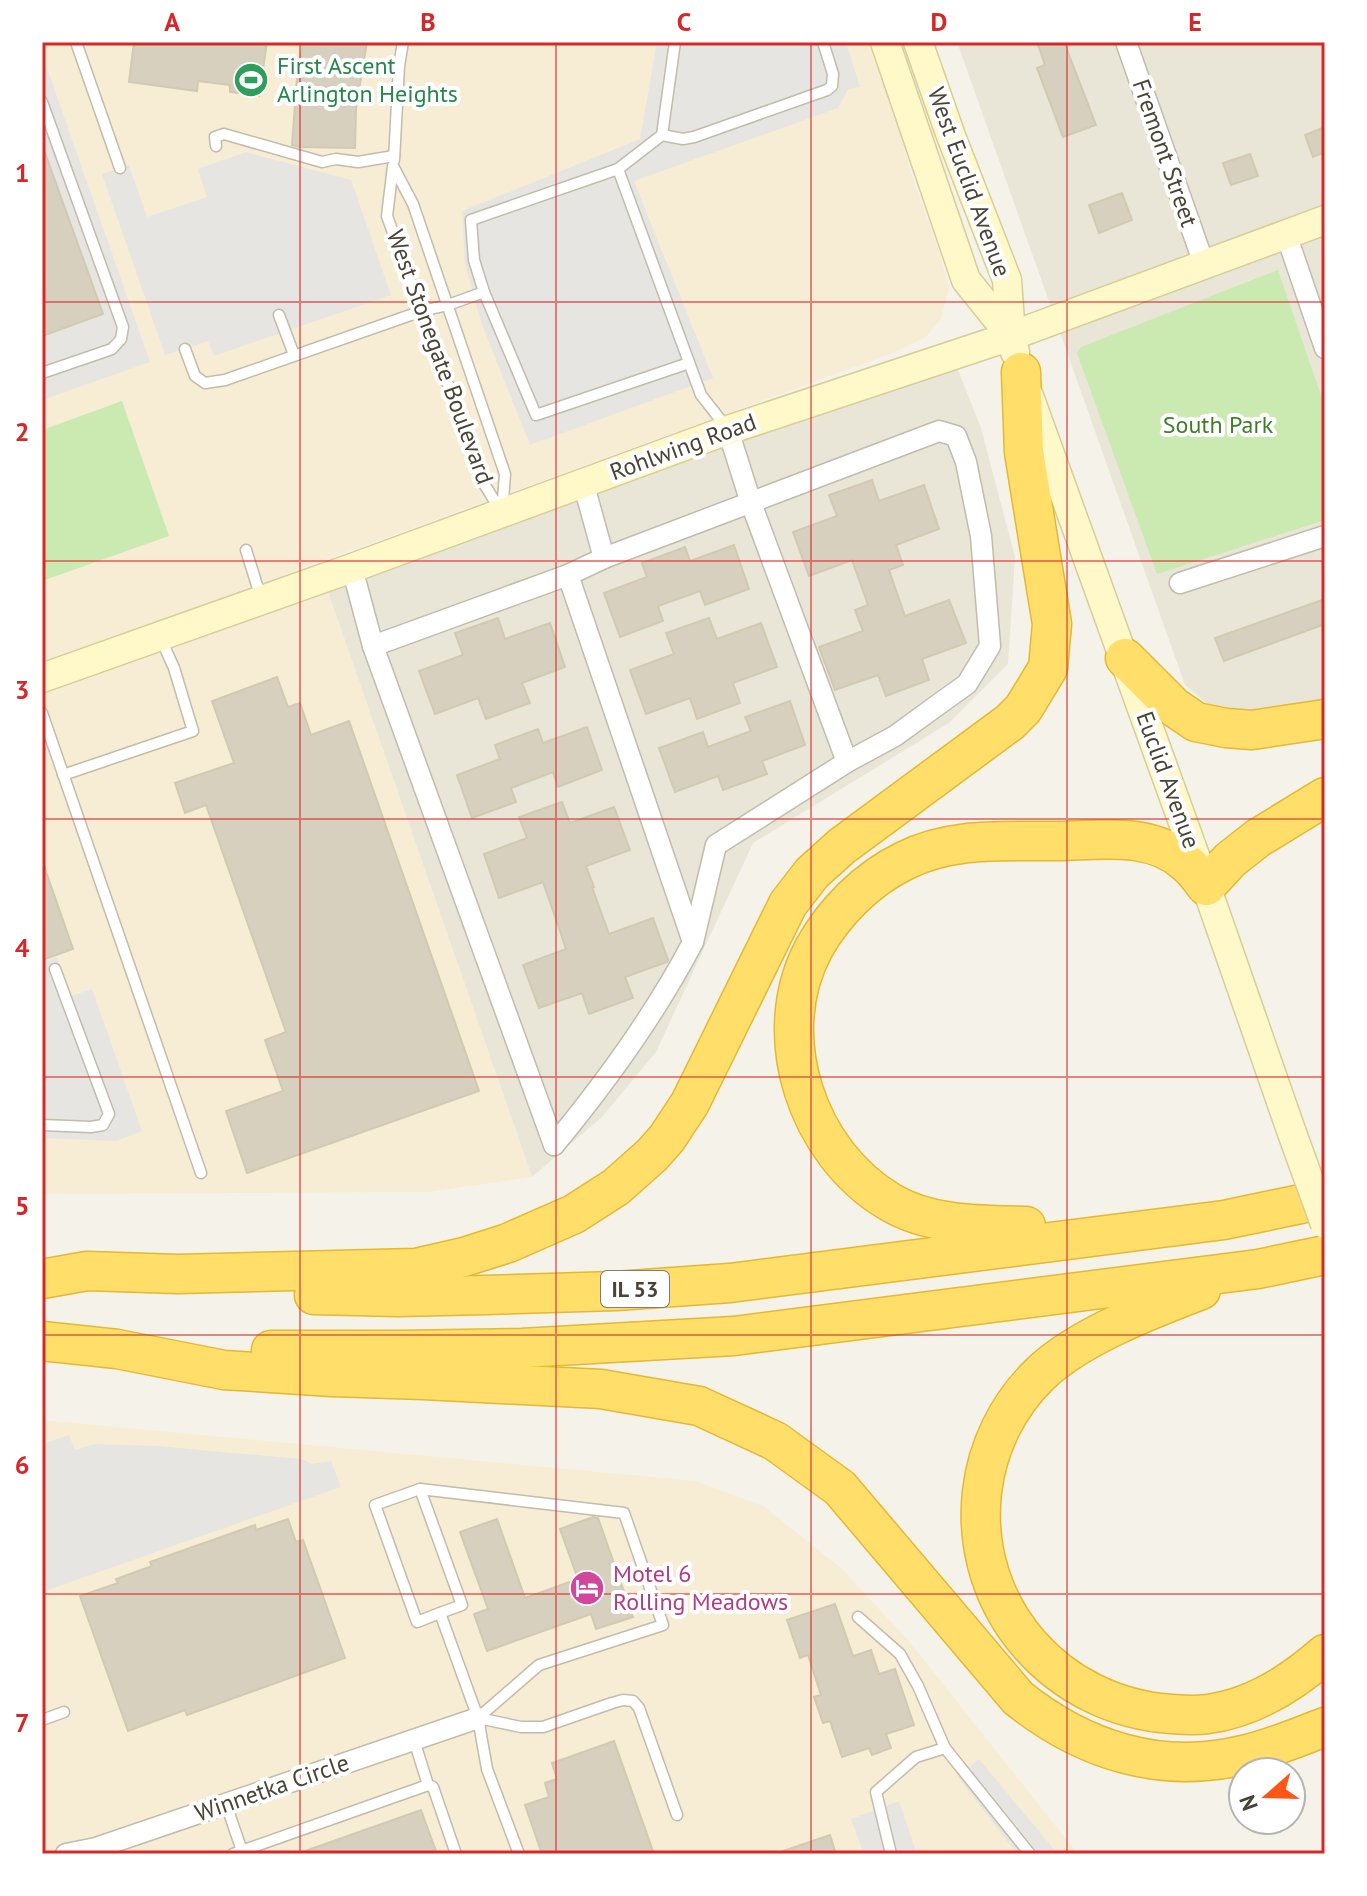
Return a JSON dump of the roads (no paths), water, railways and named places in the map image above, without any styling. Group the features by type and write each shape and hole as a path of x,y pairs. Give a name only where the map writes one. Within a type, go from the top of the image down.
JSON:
{"highway":[{"path":"42,1279 87,1271 178,1274 416,1268 464,1257 543,1229 595,1201 638,1169 667,1138 690,1103 776,925 802,885 842,846 1010,722 1023,709 1048,668 1052,624 1024,452 1021,372"},
{"path":"1125,658 1174,707 1196,722 1252,730 1325,719"},
{"path":"1224,1220 1122,1217 1049,1227 969,1225 926,1217 893,1205 869,1189 844,1164 826,1141 804,1094 796,1063 795,1035 796,1006 802,979 813,949 853,897 875,878 919,854 977,842 1136,840 1165,848 1187,863 1206,886 1230,860 1258,838 1325,797"},
{"name":"IL 53","path":"42,1286 398,1297 616,1291 730,1283 1317,1206"},
{"name":"IL 53","path":"42,1341 117,1349 403,1350 522,1348 734,1336 1258,1269 1325,1255"},
{"path":"1258,1269 1156,1307 1070,1351 1040,1374 1012,1408 992,1448 984,1476 982,1536 989,1572 1006,1613 1028,1643 1067,1679 1100,1698 1124,1707 1179,1715 1207,1714 1234,1708 1279,1689 1325,1654"},
{"path":"117,1349 224,1370 601,1389 699,1406 775,1441 840,1488 1018,1698 1043,1719 1068,1733 1108,1750 1149,1760 1206,1762 1242,1756 1325,1727"}],"main road":[{"name":"West Euclid Avenue","path":"885,42 966,280 1011,336"},
{"name":"West Euclid Avenue","path":"918,42 1007,280 1011,336"},
{"name":"Rohlwing Road","path":"42,678 728,430 1011,336 1325,220"},
{"name":"Euclid Avenue","path":"1011,336 1021,372 1206,886 1317,1206"}],"street":[{"name":"Fremont Street","path":"1126,42 1204,264"},
{"path":"1286,234 1325,348"},
{"path":"728,430 751,503 847,762"},
{"path":"352,568 373,646 554,1145 594,1097 670,985 693,942 716,845 847,762 895,736 967,684 990,646 981,536 966,462 956,436 939,431 604,558 568,575 373,646"},
{"path":"583,482 604,558"},
{"path":"1180,583 1325,536"},
{"path":"568,575 693,942"},
{"name":"Winnetka Circle","path":"66,1854 96,1848 478,1718"}],"lane":[{"path":"76,42 120,168"},
{"name":"West Stonegate Boulevard","path":"403,42 387,216 483,482 502,513"},
{"path":"675,42 662,135 618,169 471,220 474,260 484,292 536,415 689,363"},
{"path":"662,135 683,139 694,137 827,90 832,86 833,74 823,42"},
{"path":"42,102 123,327 121,339 112,349 42,373"},
{"path":"216,146 215,137 224,134 322,162 336,159 394,161"},
{"name":"West Stonegate Boulevard","path":"394,161 413,204 505,474 502,513"},
{"path":"618,169 701,395 728,430"},
{"path":"185,349 195,376 205,383 225,380 484,292"},
{"path":"279,315 294,355"},
{"path":"246,550 262,600"},
{"path":"63,775 193,731 174,668 159,636"},
{"path":"42,713 201,1173"},
{"path":"42,1125 91,1127 103,1125 109,1114 55,969"},
{"path":"420,1489 462,1605 417,1622 375,1505 420,1489 624,1513 663,1625 539,1665 478,1718"},
{"path":"440,1613 478,1718 487,1769 519,1854"},
{"path":"858,1617 900,1654 918,1686 945,1748 1030,1854"},
{"path":"478,1718 521,1727 543,1727 612,1703 633,1701 639,1708 677,1815"},
{"path":"42,1720 64,1712"},
{"path":"414,1740 428,1785"},
{"path":"891,1854 876,1792 916,1757 945,1748"},
{"path":"226,1804 238,1852 428,1785 433,1787 456,1854"}],"place":[{"name":"First Ascent Arlington Heights","path":"251,80"},
{"name":"Motel 6 Rolling Meadows","path":"587,1588"}],"park label":[{"name":"South Park","path":"1218,425"}]}
